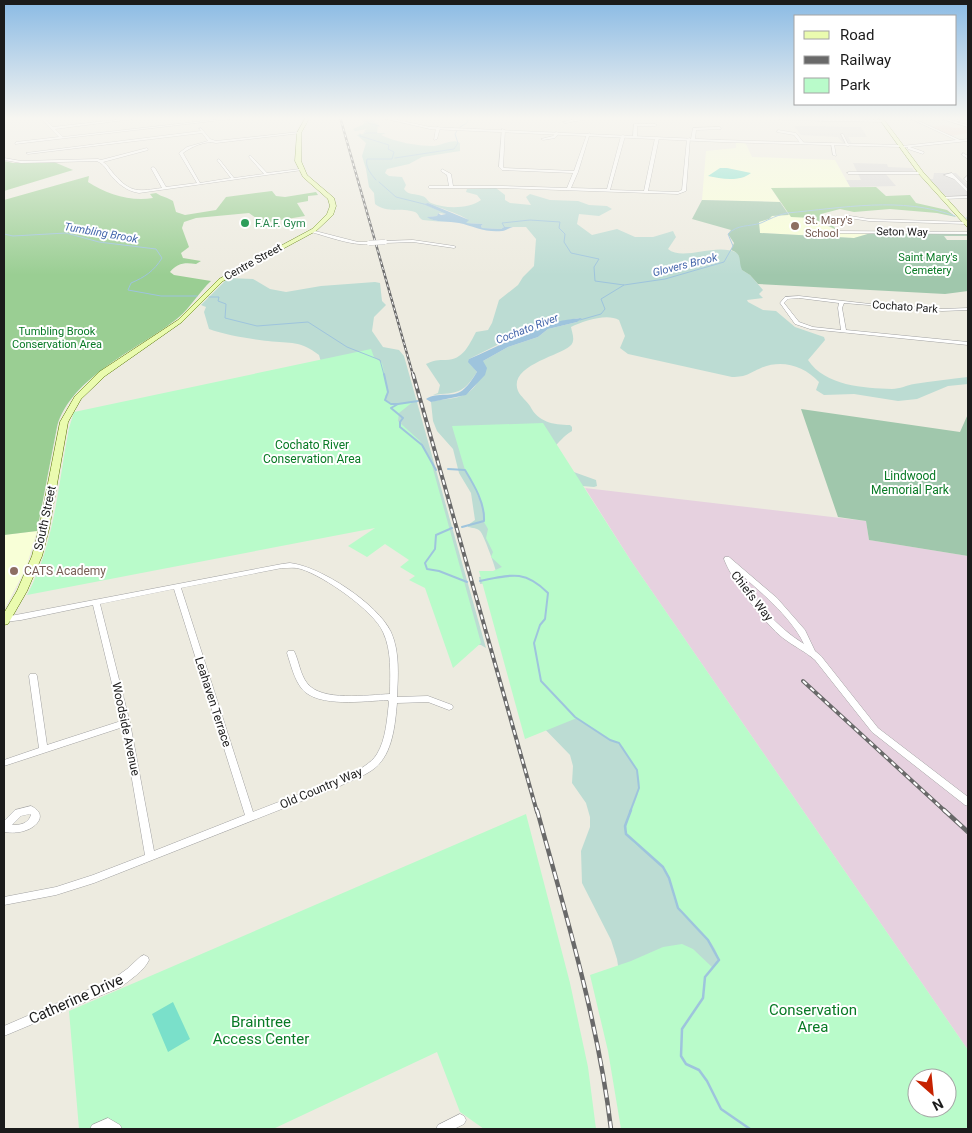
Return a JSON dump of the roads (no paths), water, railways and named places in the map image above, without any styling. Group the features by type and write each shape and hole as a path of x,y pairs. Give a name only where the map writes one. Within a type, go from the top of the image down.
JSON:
{"main road":[{"name":"Centre Street","path":"70,408 93,382 180,321 221,280 312,231 329,217 332,210 332,202 327,194 300,170"},
{"path":"919,170 967,224"},
{"name":"South Street","path":"4,620 22,590 39,551 62,430 70,408"}],"street":[{"path":"109,170 131,190 141,192 300,170"},
{"path":"154,170 164,189"},
{"path":"191,170 199,184"},
{"path":"226,170 233,179"},
{"path":"262,170 266,174"},
{"path":"442,170 449,174 451,187"},
{"path":"524,170 576,172 570,189"},
{"path":"608,191 614,170"},
{"path":"646,192 651,170"},
{"path":"430,187 682,192 684,191 687,170"},
{"path":"849,173 921,173"},
{"path":"952,174 968,191"},
{"path":"968,177 966,179 968,182"},
{"path":"943,198 968,197"},
{"path":"850,217 869,220 967,224"},
{"path":"312,231 358,243 413,241 454,247"},
{"name":"Seton Way","path":"836,232 968,233"},
{"name":"Cochato Park","path":"844,332 812,328 800,324 782,304 784,300 789,298 822,299 899,307 968,309"},
{"path":"842,301 840,308 844,332 968,344"},
{"name":"Chiefs Way","path":"811,651 794,642 776,627 733,573 727,559 777,603 802,632 811,651 831,673 875,730 968,802"},
{"name":"Old Country Way","path":"4,620 287,566 299,566 309,568 364,604 381,622 394,651 387,745 381,756 372,765 337,783 64,889 4,901"},
{"name":"Leahaven Terrace","path":"177,587 250,818"},
{"name":"Woodside Avenue","path":"96,603 126,723 150,857"},
{"path":"291,653 304,684 315,695 329,697 428,699 449,707"},
{"path":"33,676 44,750"},
{"path":"4,763 126,723"},
{"name":"Catherine Drive","path":"4,1031 117,983 144,960"},
{"path":"442,1129 460,1120"},
{"path":"96,1129 108,1124 116,1129"}],"waterway":[{"name":"Cochato River","path":"369,170 376,180"},
{"name":"Cochato River","path":"379,182 396,197 424,204"},
{"name":"Glovers Brook","path":"624,285 665,279 724,262 733,246 728,234 739,227 761,223 787,213 850,206 893,205 914,206 955,216"},
{"name":"Cochato River","path":"505,228 502,223 530,220 560,222 559,228 565,234 564,242 571,253 599,259 594,267 595,281 624,285"},
{"name":"Tumbling Brook","path":"4,234 13,236 66,233 99,242 156,249 162,258 159,263 149,273 131,283 128,290 161,296 197,296"},
{"name":"Cochato River","path":"580,320 601,314 605,309 601,299 624,285"},
{"name":"Tumbling Brook","path":"209,297 219,297 218,301 226,304 225,318 257,326 308,322 347,347 380,360 384,375"},
{"name":"Tumbling Brook","path":"384,374 388,392 385,400 391,404 398,404"},
{"name":"Cochato River","path":"398,404 418,401"},
{"name":"Cochato River","path":"398,404 391,408 403,418 400,422 400,427 422,445 436,470"},
{"name":"Cochato River","path":"448,469 465,470 483,508 484,521 462,527"},
{"name":"Cochato River","path":"452,528 436,535 435,549 425,563 427,569 439,571 467,582"},
{"name":"Cochato River","path":"480,581 508,576 524,577 539,585 548,593 545,619 540,625 534,643 541,681 575,717 610,740 619,743 637,770 639,788 630,812"},
{"name":"Cochato River","path":"631,810 625,826 626,834 663,867 669,878 678,908 708,940 719,960 705,977 703,998 682,1029 681,1056 686,1064 699,1070 707,1081 721,1109 750,1129"}],"railway":[{"path":"355,170 413,375"},
{"path":"413,374 537,812"},
{"path":"803,681 946,812"},
{"path":"537,810 590,1008 611,1129"},
{"path":"944,810 968,832"}],"place":[{"name":"F.A.F. Gym","path":"245,223"},
{"name":"St. Mary's School","path":"795,226"},
{"name":"CATS Academy","path":"14,571"}],"park label":[{"name":"Saint Mary's Cemetery","path":"928,263"},
{"name":"Tumbling Brook Conservation Area","path":"57,337"},
{"name":"Cochato River Conservation Area","path":"312,452"},
{"name":"Lindwood Memorial Park","path":"910,483"},
{"name":"Conservation Area","path":"813,1018"},
{"name":"Braintree Access Center","path":"261,1030"}]}
